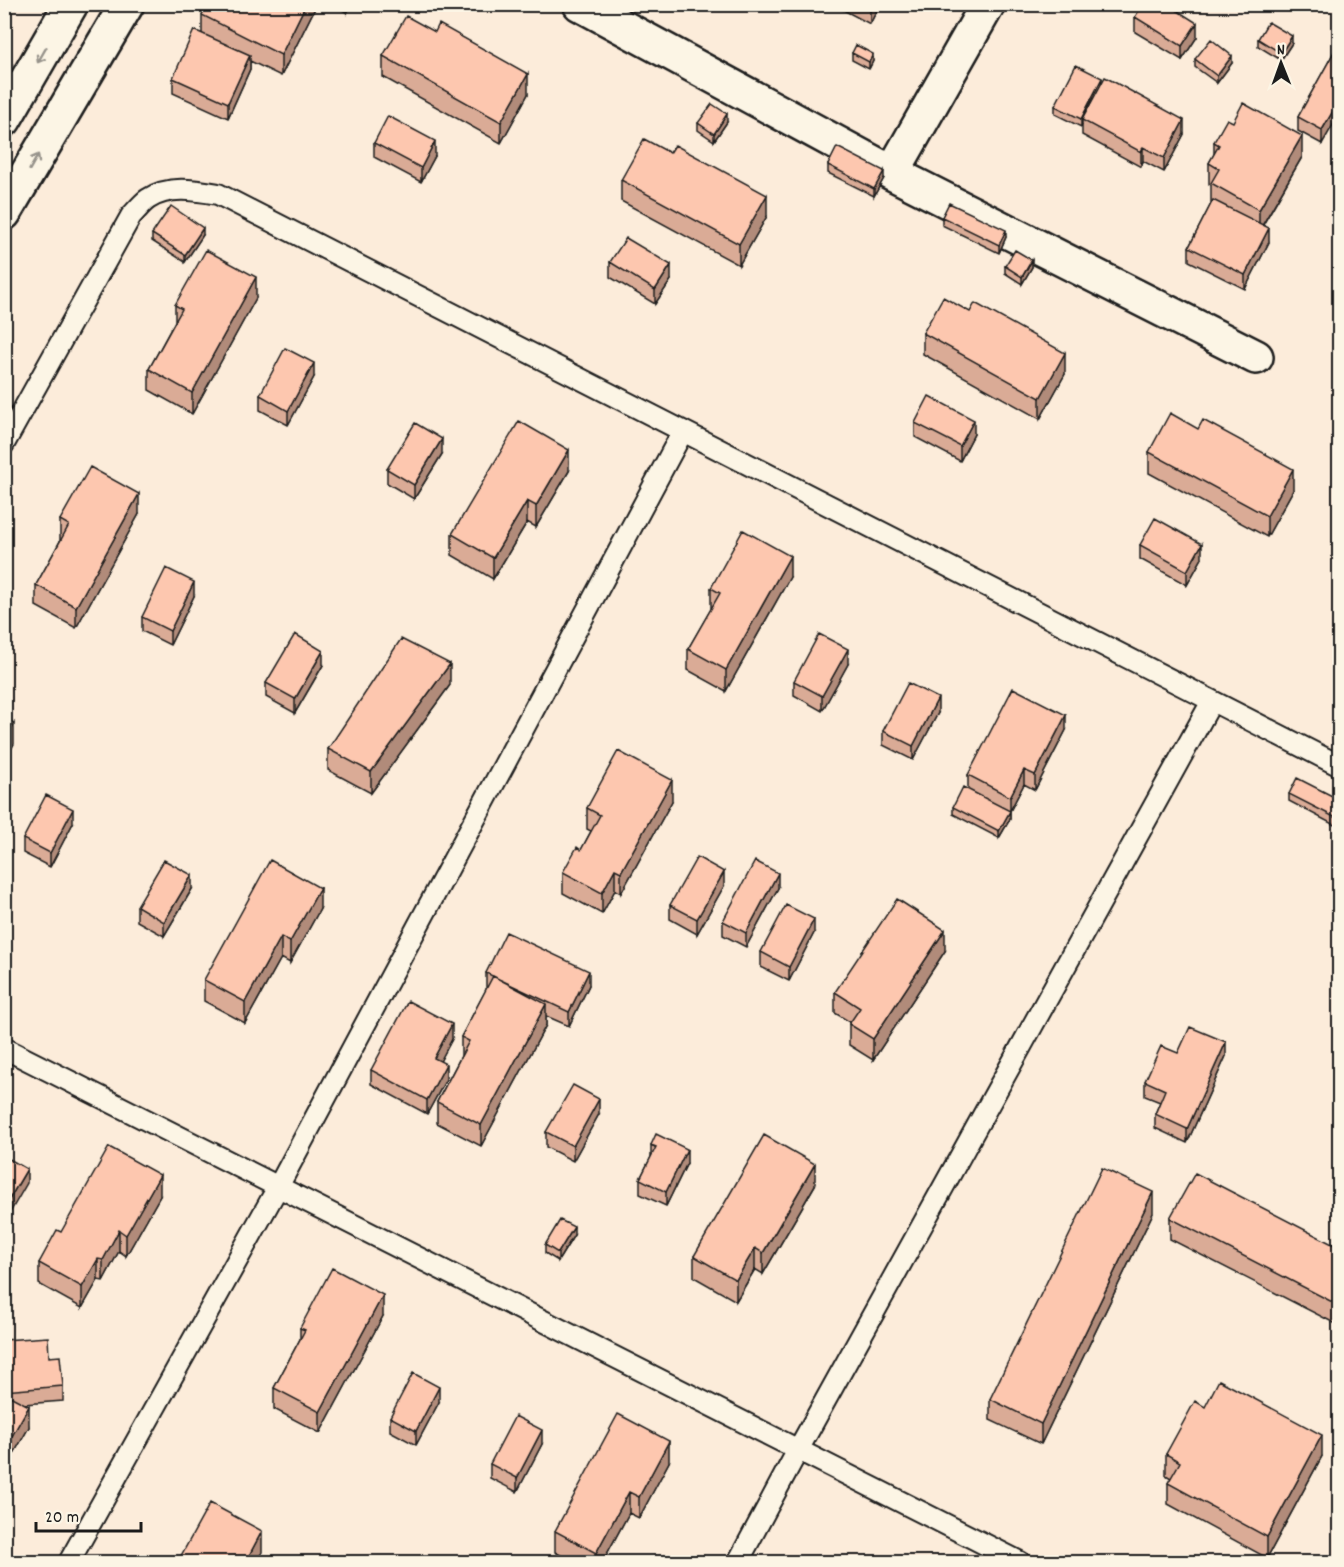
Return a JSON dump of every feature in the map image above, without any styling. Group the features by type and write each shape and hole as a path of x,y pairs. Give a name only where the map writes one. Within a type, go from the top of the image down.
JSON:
{"street":[{"path":"4,120 71,4"},
{"path":"4,213 127,4"},
{"path":"580,4 892,173 1256,357"},
{"path":"892,173 988,4"}],"lane":[{"path":"4,444 131,216 149,198 174,190 195,190 218,194 1340,766"},
{"path":"69,1563 278,1187 683,431"},
{"path":"738,1563 798,1450 1212,701"},
{"path":"4,1048 1020,1563"}],"building":[{"path":"207,4 306,4 281,55 202,15"},
{"path":"860,4 873,4 870,10"},
{"path":"1143,4 1167,4 1197,23 1182,46 1135,17"},
{"path":"406,16 435,32 439,24 528,74 501,122 383,56"},
{"path":"1268,22 1292,36 1281,53 1258,39"},
{"path":"194,30 250,55 228,103 173,78"},
{"path":"1211,39 1232,56 1217,76 1195,59"},
{"path":"856,45 873,54 869,62 852,53"},
{"path":"1334,52 1340,54 1340,99 1322,130 1298,117"},
{"path":"1076,65 1102,78 1081,119 1055,106"},
{"path":"1105,77 1184,120 1164,158 1143,147 1141,152 1082,120"},
{"path":"1243,103 1302,136 1259,210 1211,183 1219,169 1209,163 1219,145 1214,142 1227,119 1233,122"},
{"path":"712,104 727,114 714,134 698,123"},
{"path":"388,116 435,141 421,168 374,143"},
{"path":"644,139 670,153 675,145 767,195 739,244 621,180"},
{"path":"837,147 884,171 874,189 828,165"},
{"path":"1213,200 1269,228 1245,275 1189,247"},
{"path":"949,203 1006,230 999,245 942,217"},
{"path":"171,206 203,228 185,255 152,234"},
{"path":"626,238 671,265 655,290 610,262"},
{"path":"206,250 256,277 192,393 149,369 182,309 175,305"},
{"path":"1015,250 1032,260 1022,277 1005,266"},
{"path":"943,297 970,312 975,303 1065,353 1040,398 923,333"},
{"path":"285,348 314,363 288,411 260,395"},
{"path":"929,396 974,420 960,446 915,423"},
{"path":"1170,413 1198,429 1203,420 1293,469 1267,516 1149,452"},
{"path":"519,421 569,450 536,506 527,501 493,558 452,534"},
{"path":"415,423 442,439 414,485 387,469"},
{"path":"90,467 139,494 76,607 36,585 69,525 60,520"},
{"path":"1155,518 1202,544 1187,571 1140,545"},
{"path":"743,530 790,556 726,670 688,649 720,593 711,588"},
{"path":"166,568 194,582 170,631 142,617"},
{"path":"295,634 323,651 295,699 266,683"},
{"path":"819,634 848,649 822,696 794,681"},
{"path":"401,639 450,664 371,772 328,749"},
{"path":"908,683 938,698 913,746 883,731"},
{"path":"1013,688 1066,715 1035,775 1024,770 1010,797 968,775"},
{"path":"4,718 14,723 4,740"},
{"path":"618,751 672,780 621,872 615,869 602,893 563,872 577,847 581,850 600,815 587,808"},
{"path":"1297,778 1340,800 1340,820 1289,794"},
{"path":"963,787 1010,811 999,831 953,807"},
{"path":"46,795 73,809 50,853 23,839"},
{"path":"697,857 724,872 697,919 670,905"},
{"path":"164,860 192,875 164,922 137,906"},
{"path":"270,860 320,888 290,942 281,937 245,1002 204,980"},
{"path":"755,861 778,873 746,933 723,921"},
{"path":"897,899 945,930 873,1039 849,1024 860,1008 835,992"},
{"path":"786,905 814,919 789,967 761,952"},
{"path":"506,932 589,971 569,1012 486,973"},
{"path":"493,976 546,1004 481,1125 437,1102 469,1041 461,1037"},
{"path":"408,1001 452,1024 434,1058 446,1064 427,1100 371,1070"},
{"path":"1190,1027 1226,1042 1187,1129 1155,1114 1165,1090 1145,1081 1161,1046 1178,1053"},
{"path":"573,1085 599,1099 573,1146 546,1132"},
{"path":"656,1134 687,1149 666,1192 640,1179 656,1147 651,1145"},
{"path":"764,1135 815,1164 763,1253 755,1248 736,1280 694,1256"},
{"path":"109,1147 160,1175 126,1235 119,1230 103,1260 98,1259 82,1287 39,1263 57,1230 61,1232"},
{"path":"4,1156 27,1169 4,1208"},
{"path":"1102,1168 1153,1192 1041,1424 990,1399"},
{"path":"1195,1173 1340,1248 1340,1306 1170,1218"},
{"path":"560,1220 574,1227 558,1253 545,1245"},
{"path":"332,1268 383,1295 320,1412 274,1388 305,1330 300,1328"},
{"path":"48,1337 49,1357 60,1356 63,1386 4,1391 4,1340"},
{"path":"413,1373 439,1387 416,1431 390,1417"},
{"path":"1219,1380 1322,1435 1267,1537 1168,1483 1180,1462 1166,1454 1195,1401 1205,1407"},
{"path":"4,1393 29,1406 4,1450"},
{"path":"618,1414 669,1441 639,1497 629,1492 596,1553 555,1531"},
{"path":"515,1416 542,1430 517,1478 490,1464"},
{"path":"210,1503 262,1531 245,1563 177,1563"}]}
